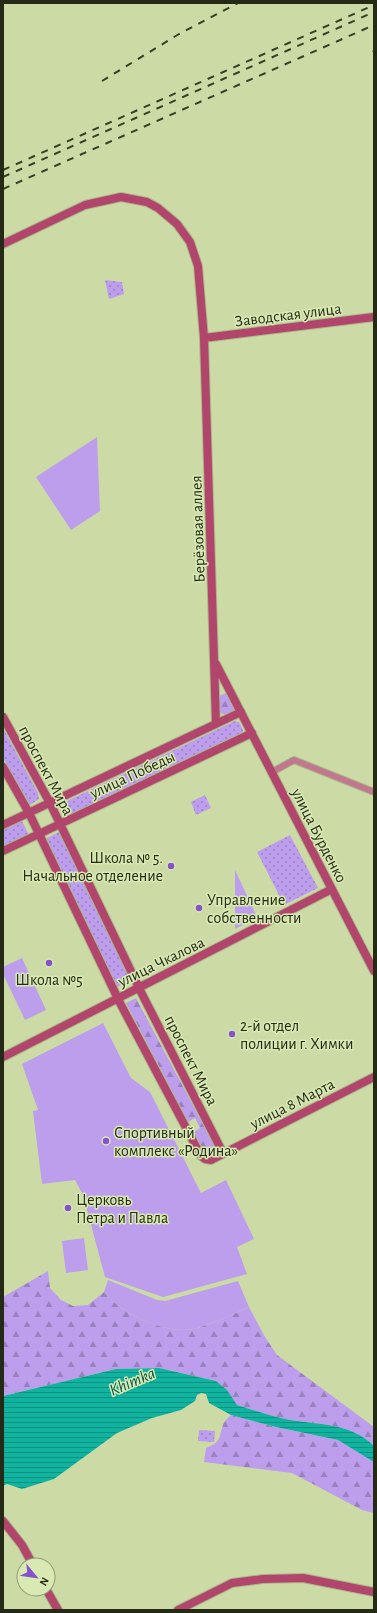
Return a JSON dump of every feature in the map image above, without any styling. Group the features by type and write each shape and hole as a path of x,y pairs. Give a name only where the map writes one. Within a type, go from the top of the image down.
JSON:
{"street":[{"name":"Берёзовая аллея","path":"3,244 85,205 121,196 147,202 168,214 183,231 190,242 198,266 204,338 215,662 241,712"},
{"name":"Заводская улица","path":"204,338 374,317"},
{"path":"215,662 216,724"},
{"name":"улица Победы","path":"3,825 241,712"},
{"name":"улица Бурденко","path":"241,712 374,971"},
{"name":"проспект Мира","path":"3,717 50,803 138,988 224,1153"},
{"name":"улица Победы","path":"3,851 252,733"},
{"path":"272,772 294,760 374,792"},
{"path":"3,767 29,813 118,998 201,1156 205,1159 211,1160 224,1153"},
{"name":"улица Чкалова","path":"3,1057 332,889"},
{"name":"улица 8 Марта","path":"224,1153 374,1077"},
{"path":"6,1524 28,1557"},
{"path":"178,1610 232,1583 263,1579 302,1578 374,1592"},
{"path":"51,1597 58,1610"}],"green space":[{"path":"105,280 122,282 124,294 109,299"},
{"path":"97,437 100,511 71,530 36,477"},
{"path":"226,693 233,700 235,705 235,710 227,715 220,713 219,696"},
{"path":"235,721 239,722 243,730 242,734 71,815 65,802"},
{"path":"3,728 38,793 39,799 30,805 3,758"},
{"path":"205,795 211,808 196,815 191,802"},
{"path":"22,821 29,835 3,847 3,830"},
{"path":"59,832 131,979 116,988 45,839"},
{"path":"290,835 318,888 284,905 257,852"},
{"path":"235,870 257,917 235,929"},
{"path":"22,958 46,1010 25,1020 3,974 3,967"},
{"path":"136,998 214,1145 210,1152 202,1152 192,1133 200,1128 195,1118 188,1122 126,1003"},
{"name":"Спортивный комплекс «Родина»","path":"103,1023 131,1078 150,1092 201,1193 226,1180 254,1239 237,1247 247,1274 163,1297 105,1277 83,1195 75,1180 42,1184 33,1111 38,1110 22,1064"},
{"path":"84,1238 88,1270 66,1273 62,1241"},
{"path":"48,1271 50,1288 61,1300 73,1306 88,1305 104,1292 111,1300 129,1313 150,1323 172,1329 189,1330 198,1328 216,1322 249,1307 265,1337 277,1355 374,1427 374,1446 365,1438 335,1426 283,1419 236,1405 227,1390 216,1381 159,1368 116,1369 3,1396 3,1297"},
{"path":"108,1280 157,1300 165,1301 238,1281 249,1307 216,1322 198,1328 182,1330 161,1327 129,1313 111,1300 104,1292"},
{"path":"231,1415 276,1427 338,1440 374,1461 374,1513 362,1510 292,1473 204,1462 206,1448 211,1446 219,1439 226,1420"},
{"path":"199,1430 215,1431 214,1442 198,1441"}],"water":[{"name":"Khimka","path":"159,1368 216,1381 227,1390 237,1405 283,1419 335,1426 355,1433 365,1438 374,1446 374,1462 338,1440 276,1427 231,1415 209,1403 206,1394 201,1393 197,1395 195,1401 181,1410 152,1418 117,1433 54,1479 22,1489 7,1484 3,1486 3,1396 116,1369"}],"railway":[{"path":"102,81 179,34 238,3"},
{"path":"3,170 374,5"},
{"path":"3,177 374,12"},
{"path":"3,189 374,25"}],"place":[{"name":"Школа № 5. Начальное отделение","path":"171,866"},
{"name":"Управление собственности","path":"199,908"},
{"name":"Школа №5","path":"49,963"},
{"name":"2-й отдел полиции г. Химки","path":"232,1034"},
{"name":"Спортивный комплекс «Родина»","path":"106,1141"},
{"name":"Церковь Петра и Павла","path":"68,1208"}]}
